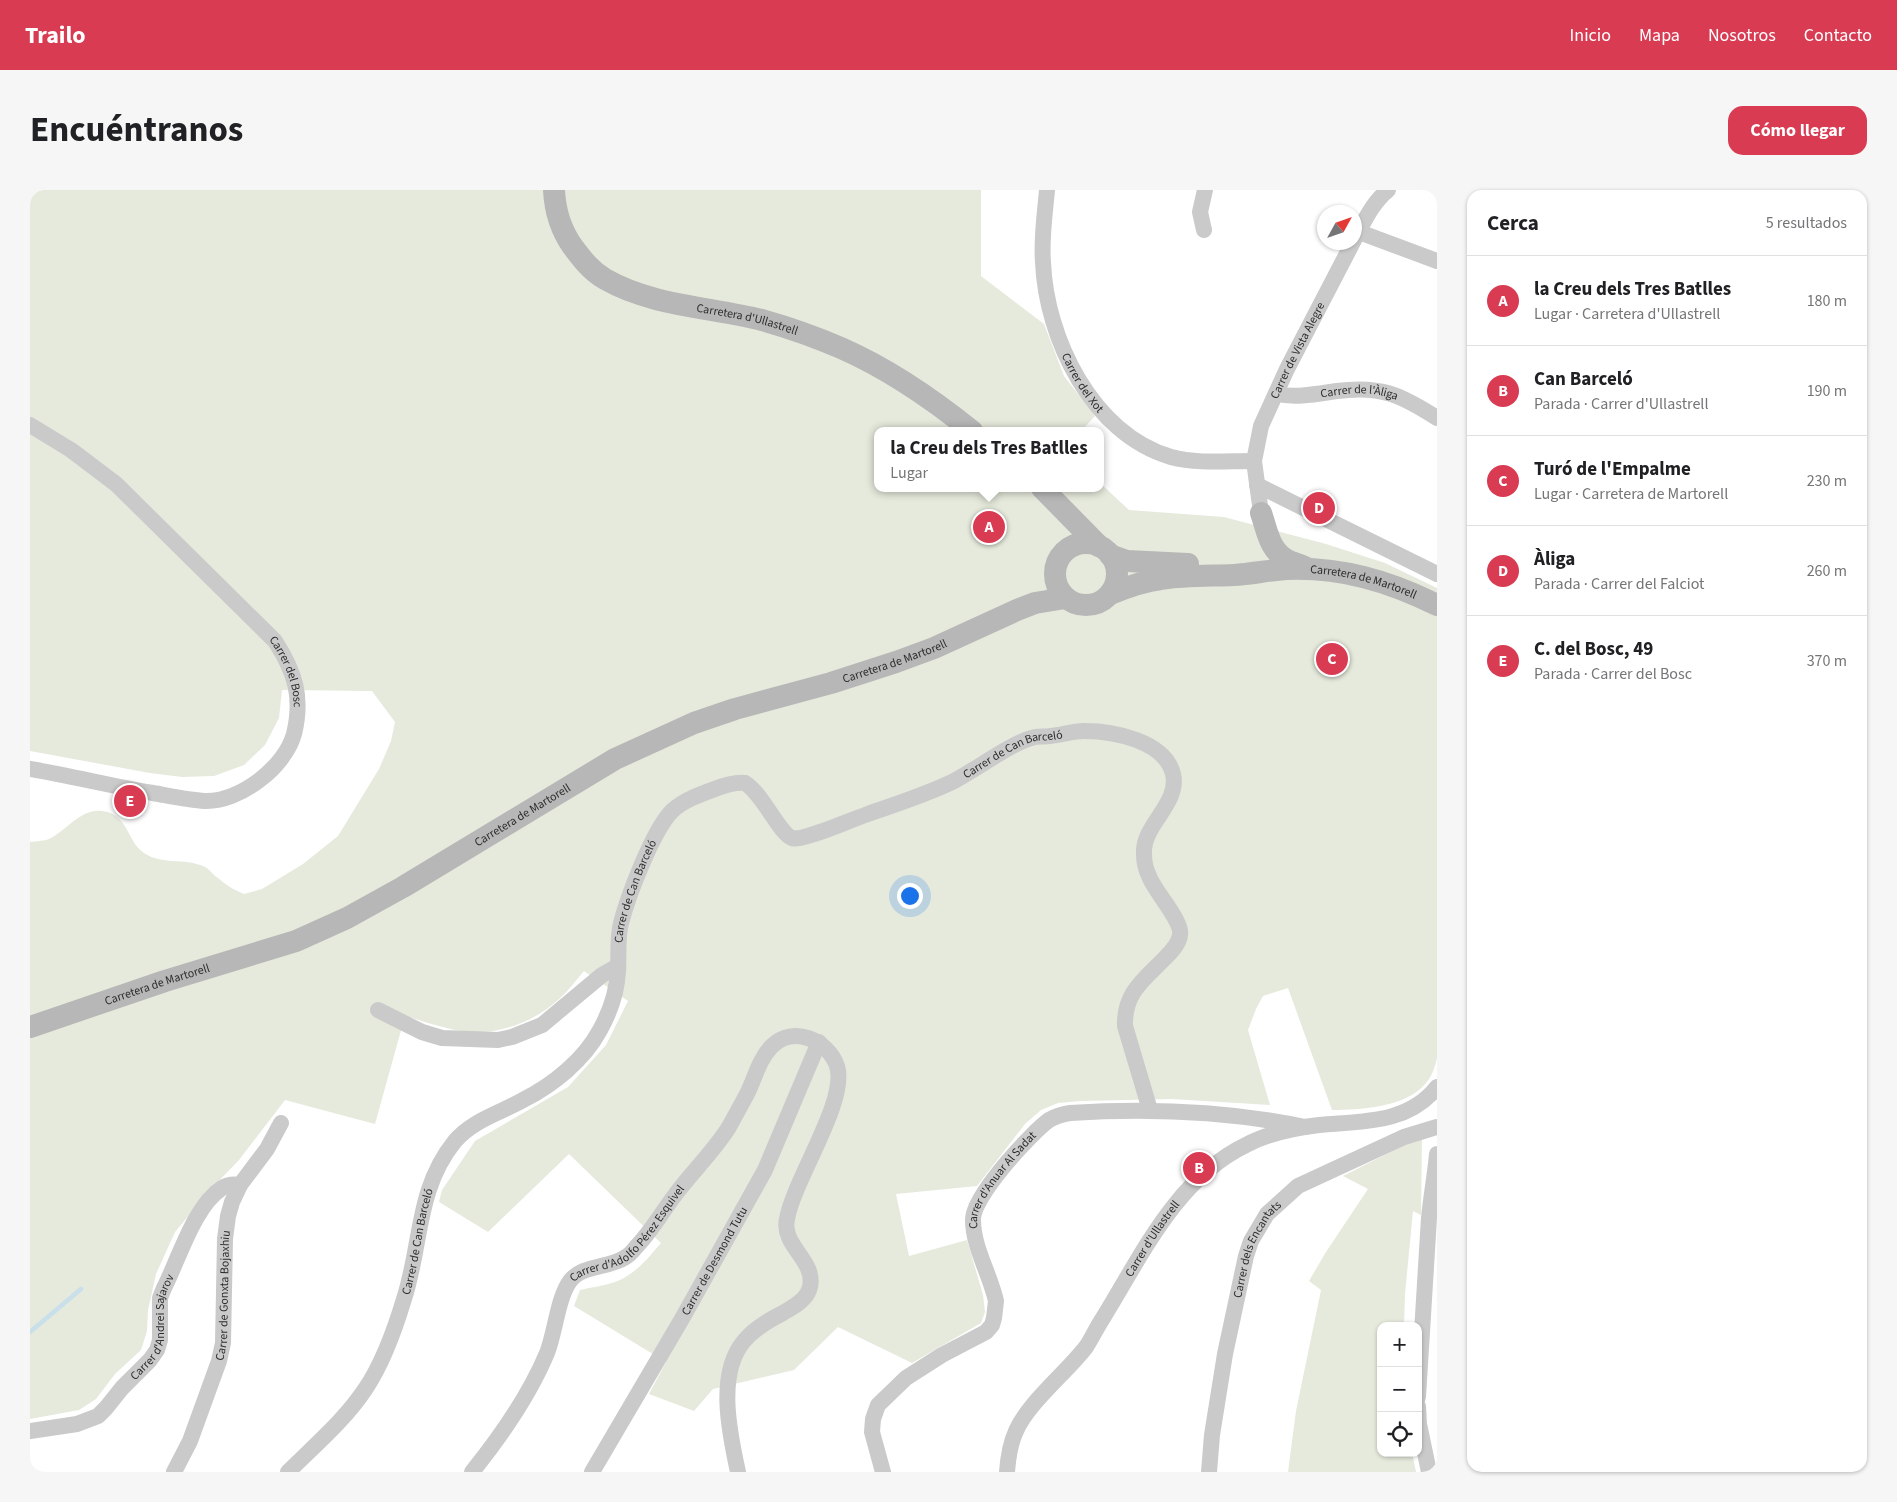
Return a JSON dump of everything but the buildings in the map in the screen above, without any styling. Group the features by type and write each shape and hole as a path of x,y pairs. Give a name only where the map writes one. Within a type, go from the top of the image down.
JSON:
{"main road":[{"name":"Carretera d'Ullastrell","path":"554,190 555,208 559,222 568,239 589,267 604,278 663,300 762,320 840,348 889,371 925,394 967,427"},
{"path":"1044,492 1055,511 1062,530 1060,560 1055,581 1066,598"},
{"path":"1046,492 1114,561 1117,574 1114,588 1110,594"},
{"path":"1248,563 1257,554 1261,545 1261,513"},
{"path":"1261,513 1271,544 1278,553 1287,560 1310,569"},
{"name":"Carretera de Martorell","path":"1017,610 1060,560 1079,544 1093,544 1127,561 1198,565 1248,563 1286,569"},
{"name":"Carretera de Martorell","path":"30,1027 166,981 296,941 371,905 565,788 615,759 653,740 726,712 831,683 896,662 934,648 1035,603 1066,598 1086,606 1099,602 1110,594 1129,586 1161,579 1253,574 1286,569 1310,569 1330,570 1364,576 1410,592 1437,605"}],"street":[{"name":"Carrer del Xot","path":"1048,190 1042,261 1047,300 1069,364 1082,385 1104,413 1125,434 1150,449 1170,457 1193,461 1254,461"},
{"path":"1204,230 1200,212 1205,190"},
{"name":"Carrer de Vista Alegre","path":"1362,226 1369,213 1388,190"},
{"path":"1362,240 1437,261"},
{"name":"Carrer de Vista Alegre","path":"1261,513 1254,461 1261,426 1350,250"},
{"name":"Carrer de l'Àliga","path":"1276,394 1293,397 1339,390 1372,389 1389,392 1408,400 1437,418"},
{"name":"Carrer del Bosc","path":"30,425 71,450 116,484 166,531 275,641 294,675 298,696 292,741 278,762 269,772 247,788 221,798 206,801 172,796 30,769"},
{"path":"1256,485 1437,574"},
{"name":"Carrer de Can Barceló","path":"288,1472 348,1411 366,1388 379,1366 410,1280 425,1198 438,1168 450,1149 464,1132 494,1114 525,1100 545,1087 580,1058 599,1032 613,1004 618,966 620,925 638,874 666,820 673,811 694,797 730,784 745,782 760,796 785,833 792,838 800,838 952,782 1020,743 1035,737 1083,731 1110,733 1131,738 1164,756 1170,765 1174,777 1173,786 1169,799 1148,835 1144,854 1149,876 1171,912 1179,928 1180,935 1170,953 1134,991 1127,1002 1125,1012 1125,1026 1150,1110"},
{"path":"378,1010 422,1032 442,1038 498,1040 512,1037 542,1025 602,975 618,966"},
{"name":"Carrer d'Adolfo Pérez Esquivel","path":"472,1472 528,1392 547,1352 565,1291 571,1281 579,1274 624,1258 637,1246 674,1195 727,1129 748,1092 761,1061 771,1046 792,1036 803,1036 818,1042"},
{"path":"738,1472 728,1423 729,1390 733,1360 741,1344 752,1332 795,1306 808,1294 810,1287 810,1272 790,1240 787,1233 786,1220 806,1166 830,1116 837,1087 837,1066 829,1052 818,1042"},
{"name":"Carrer de Desmond Tutu","path":"592,1472 683,1317 765,1170 818,1042"},
{"name":"Carrer d'Ullastrell","path":"1007,1472 1010,1448 1016,1431 1026,1414 1086,1346 1162,1220 1209,1169 1238,1149 1281,1132 1305,1127 1390,1118 1420,1104 1437,1087"},
{"name":"Carrer d'Anuar Al Sadat","path":"883,1472 872,1432 878,1405 906,1378 986,1332 992,1325 996,1310 992,1286 975,1236 972,1219 973,1212 976,1204 990,1185 1030,1138 1050,1120 1058,1115 1080,1112 1150,1110 1232,1115 1268,1119 1305,1127"},
{"name":"Carrer de Gonxta Bojaxhiu","path":"174,1472 190,1441 219,1361 223,1343 225,1240 232,1202 240,1185 267,1148 281,1123"},
{"name":"Carrer dels Encantats","path":"1209,1472 1212,1435 1225,1354 1246,1256 1251,1240 1259,1226 1267,1214 1298,1186 1404,1137 1437,1127"},
{"path":"1419,1367 1429,1217 1437,1154"},
{"name":"Carrer d'Andrei Sajarov","path":"30,1431 77,1424 98,1416 129,1379 150,1360 160,1340 160,1298 194,1221 221,1188 231,1184 240,1185"},
{"path":"1418,1412 1429,1472"}],"shaded area":[{"path":"30,190 981,190 981,276 1044,324 1064,376 1095,416 1085,427 874,427 874,492 1104,492 1104,487 1129,510 1224,517 1326,544 1385,563 1437,588 1437,1058 1426,1083 1418,1091 1407,1097 1383,1106 1332,1110 1288,988 1263,996 1248,1030 1270,1105 1172,1099 1058,1103 1041,1110 1025,1124 977,1186 896,1194 909,1256 967,1240 983,1295 985,1312 981,1323 912,1363 838,1327 794,1370 713,1389 694,1411 649,1394 666,1362 574,1306 580,1290 607,1285 629,1275 661,1243 569,1154 488,1232 439,1202 442,1190 475,1141 568,1087 606,1045 628,1001 584,971 565,993 543,1012 509,1027 485,1032 461,1031 405,1016 375,1124 285,1100 239,1160 209,1191 175,1232 156,1274 148,1310 147,1331 141,1350 115,1374 96,1399 79,1410 30,1419 30,842 49,839 80,816 94,811 102,811 117,817 138,848 151,857 203,866 227,885 244,894 262,889 303,864 338,836 379,769 391,741 395,722 372,691 282,690 279,718 265,745 244,765 214,776 182,777 150,773 30,751"},
{"path":"1422,1136 1421,1215 1413,1211 1404,1322 1377,1322 1377,1457 1413,1457 1416,1472 1288,1472 1296,1411 1321,1290 1309,1281 1368,1189 1343,1176"}],"waterway":[{"path":"30,1332 81,1289"}],"place":[{"name":"Àliga","path":"1319,508"},
{"name":"la Creu dels Tres Batlles","path":"989,527"},
{"name":"Turó de l'Empalme","path":"1332,659"},
{"name":"C. del Bosc, 49","path":"130,801"},
{"name":"Can Barceló","path":"1199,1168"}]}
